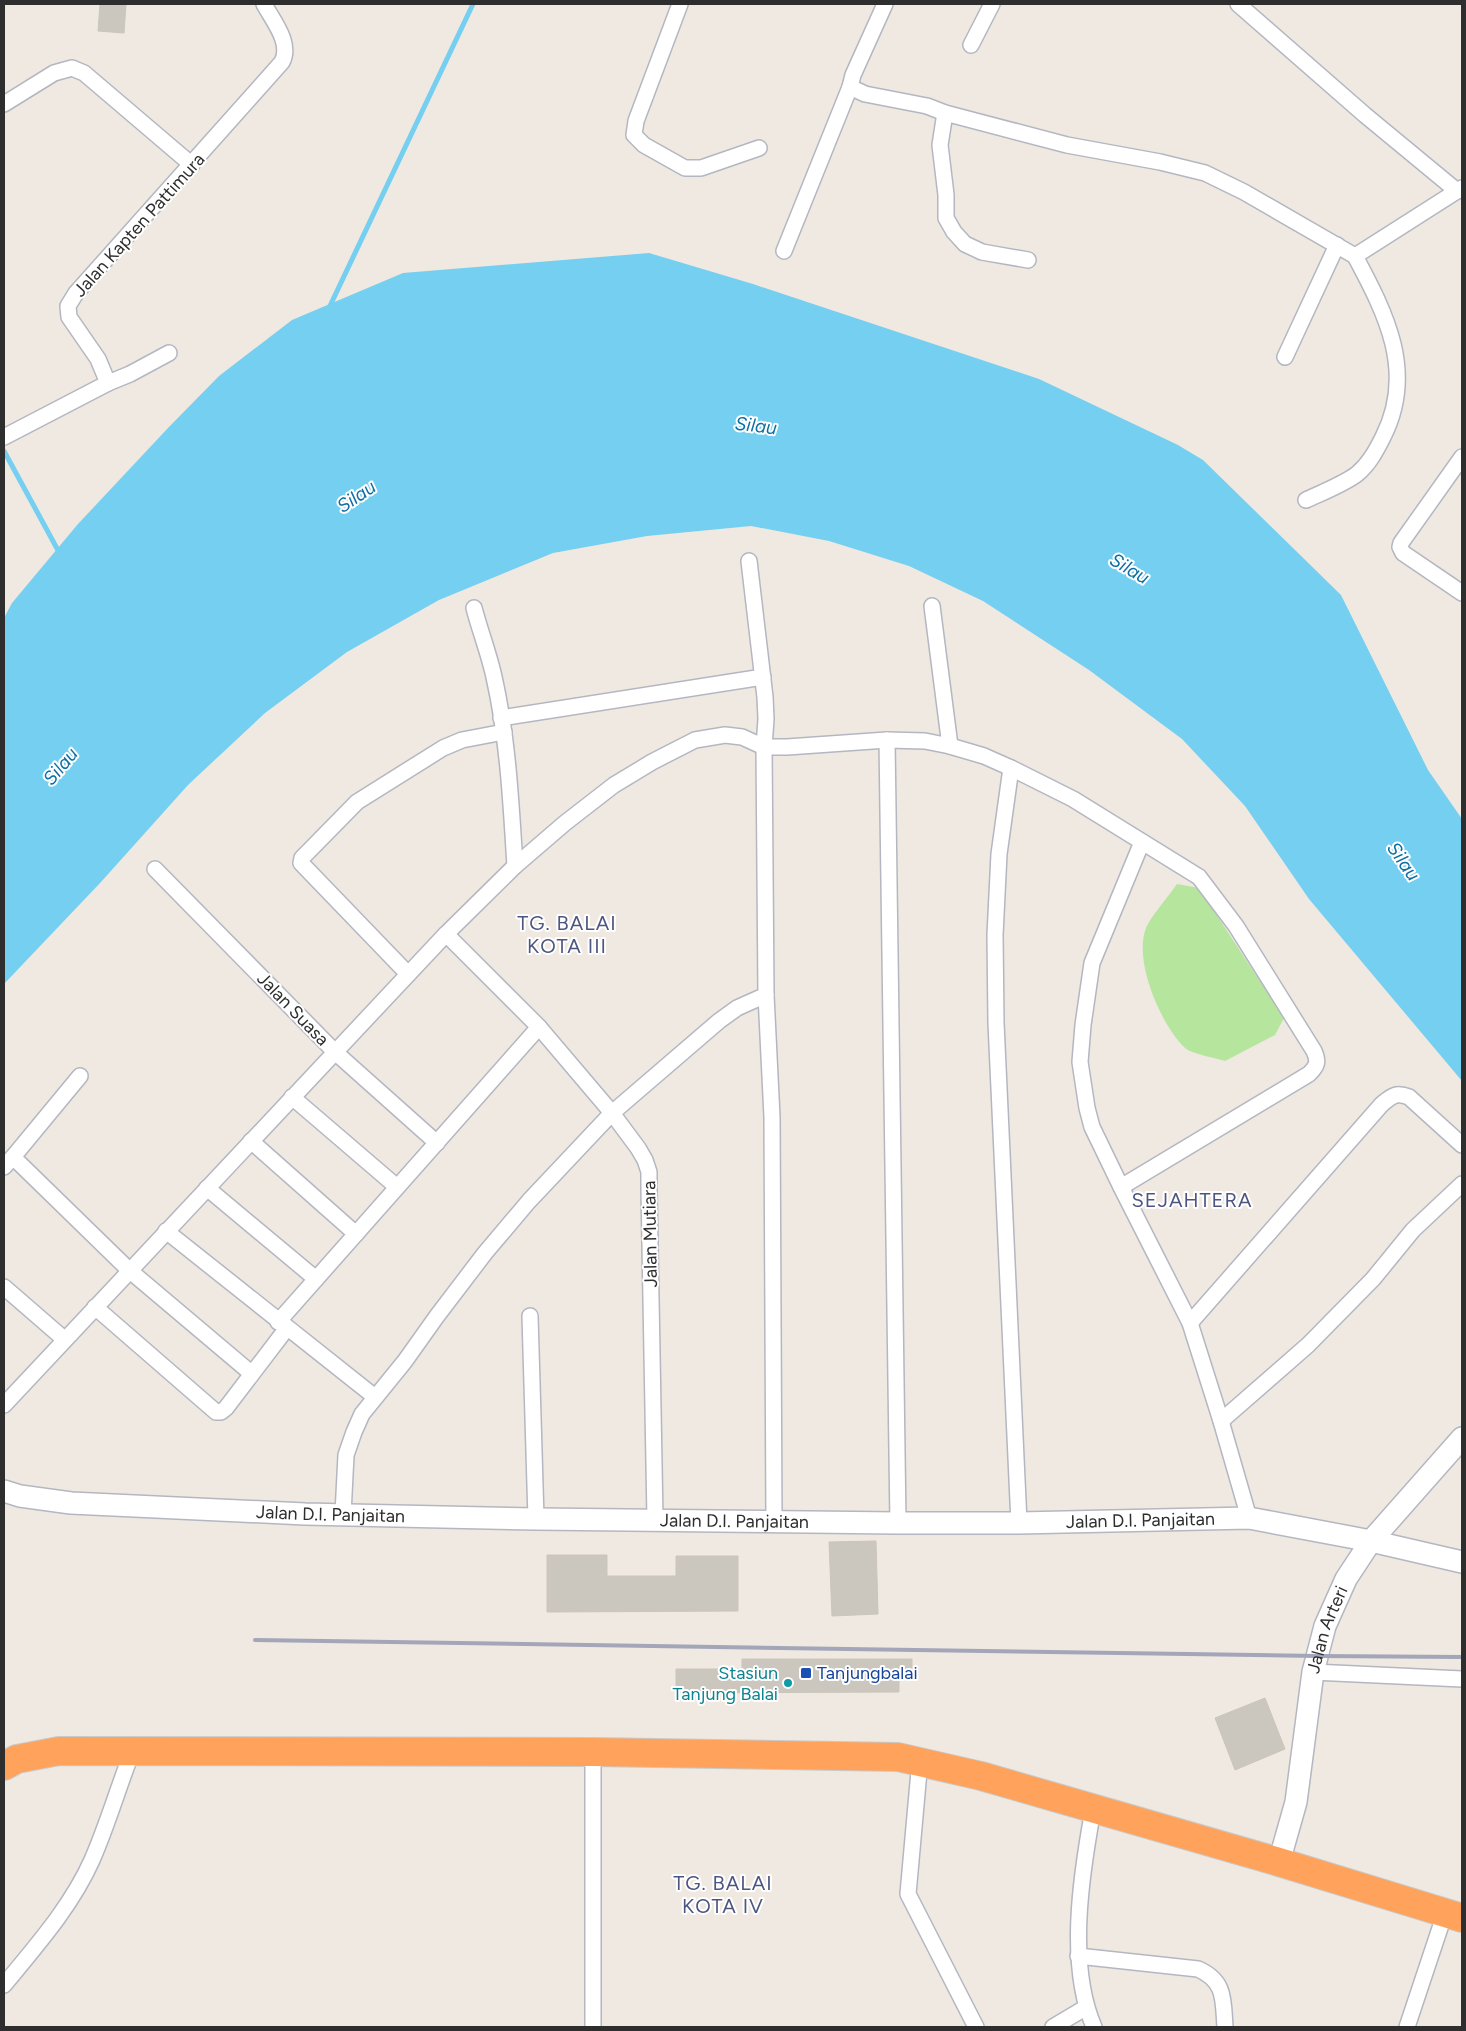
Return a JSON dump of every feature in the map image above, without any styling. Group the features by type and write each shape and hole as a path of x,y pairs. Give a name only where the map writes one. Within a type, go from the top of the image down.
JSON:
{"highway":[{"path":"4,1766 17,1759 59,1751 593,1752 898,1757 920,1760 981,1776 1093,1810 1279,1862 1454,1916"}],"main road":[{"name":"Jalan Arteri","path":"1279,1862 1296,1802 1313,1672 1326,1626 1346,1579 1371,1541 1462,1438"},
{"name":"Jalan D.I. Panjaitan","path":"4,1491 20,1496 71,1503 343,1514 536,1519 1019,1523 1249,1518 1371,1541 1462,1562"}],"street":[{"name":"Jalan Kapten Pattimura","path":"108,383 98,359 69,317 68,306 76,293 282,62 286,53 282,38 264,4"},
{"path":"680,4 636,121 634,135 644,145 685,168 701,168 759,148"},
{"path":"784,252 850,87 853,74 885,4"},
{"path":"971,45 992,4"},
{"path":"1238,4 1365,115 1460,190 1355,256"},
{"path":"4,104 54,73 72,68 84,73 192,165"},
{"path":"850,87 864,94 926,106 945,113 1067,145 1160,162 1205,173 1244,192 1355,256 1373,289 1390,330 1399,365 1394,409 1380,443 1366,465 1356,475 1306,500"},
{"path":"945,113 940,145 946,218 954,232 965,244 982,252 1028,260"},
{"path":"1285,357 1337,245"},
{"path":"5,436 169,353"},
{"path":"1462,457 1400,547 1403,553 1462,593"},
{"path":"749,561 766,719 764,747 766,995 772,1117 774,1522"},
{"path":"932,606 950,746"},
{"path":"474,608 494,677 502,725 512,809 515,866"},
{"path":"408,974 301,863 302,858 357,802 435,753 462,740 502,725 762,677"},
{"path":"4,1405 408,974 515,866 565,823 614,785 652,762 695,740 725,735 742,738 764,747 887,740 925,741 950,746 984,756 1073,799 1199,877 1236,926 1318,1059 1317,1066 1309,1074 1120,1188"},
{"path":"887,740 898,1523"},
{"path":"1010,768 998,854 994,935 996,1023 1019,1523"},
{"path":"1142,842 1092,963 1083,1024 1080,1062 1087,1108 1092,1127 1120,1188 1190,1323 1249,1518"},
{"name":"Jalan Suasa","path":"155,869 335,1052 437,1143"},
{"name":"Jalan Mutiara","path":"446,934 539,1027 638,1148 648,1172 655,1519"},
{"path":"343,1514 346,1455 362,1414 405,1361 485,1253 529,1202 612,1114 719,1021 737,1008 766,995"},
{"path":"95,1307 216,1412 221,1412 251,1374 316,1279 539,1027"},
{"path":"80,1076 8,1162 129,1270 251,1374"},
{"path":"1190,1323 1382,1104 1392,1095 1400,1093 1409,1097 1462,1145"},
{"path":"292,1098 397,1187"},
{"path":"251,1141 356,1234"},
{"path":"1221,1421 1308,1345 1373,1278 1413,1230 1462,1184"},
{"path":"207,1188 316,1279"},
{"path":"166,1231 375,1397"},
{"path":"4,1287 64,1339"},
{"path":"530,1316 536,1519"},
{"path":"1313,1672 1462,1679"},
{"path":"4,1985 63,1911 78,1886 92,1860 132,1752"},
{"path":"593,1752 593,2027"},
{"path":"920,1760 908,1894 976,2027"},
{"path":"1093,1810 1082,1868 1078,1956 1085,2008 1094,2027"},
{"path":"1407,2027 1454,1916"},
{"path":"1078,1956 1198,1968 1206,1972 1222,1991 1225,2027"},
{"path":"1053,2027 1085,2008"}],"green space":[{"path":"1177,884 1199,888 1284,1018 1275,1035 1225,1061 1198,1054 1185,1048 1176,1038 1159,1009 1146,974 1143,942 1146,928"}],"water":[{"name":"Silau","path":"649,253 753,284 1039,379 1178,445 1203,460 1341,595 1428,770 1462,819 1462,1081 1309,899 1245,806 1182,739 1089,670 983,601 909,566 829,541 751,526 647,536 553,553 439,600 347,652 265,713 188,785 101,882 4,984 4,618 12,603 78,524 219,376 292,320 403,273"}],"building":[{"path":"100,4 126,4 124,33 98,31"},
{"path":"876,1541 878,1614 832,1616 829,1542"},
{"path":"547,1555 607,1555 607,1576 676,1576 676,1556 738,1556 738,1611 547,1612"},
{"name":"Stasiun Tanjung Balai","path":"742,1659 912,1659 912,1674 899,1674 899,1692 676,1693 676,1669 742,1669"},
{"path":"1265,1698 1285,1749 1235,1770 1215,1718"}],"waterway":[{"path":"329,308 473,4"},
{"path":"4,451 60,554"}],"railway":[{"path":"255,1640 1462,1657"}],"place":[{"name":"Tanjungbalai","path":"806,1673"},
{"name":"Stasiun Tanjung Balai","path":"788,1683"}],"district":[{"name":"TG. BALAI KOTA III","path":"567,934"},
{"name":"SEJAHTERA","path":"1192,1200"},
{"name":"TG. BALAI KOTA IV","path":"723,1894"}]}
